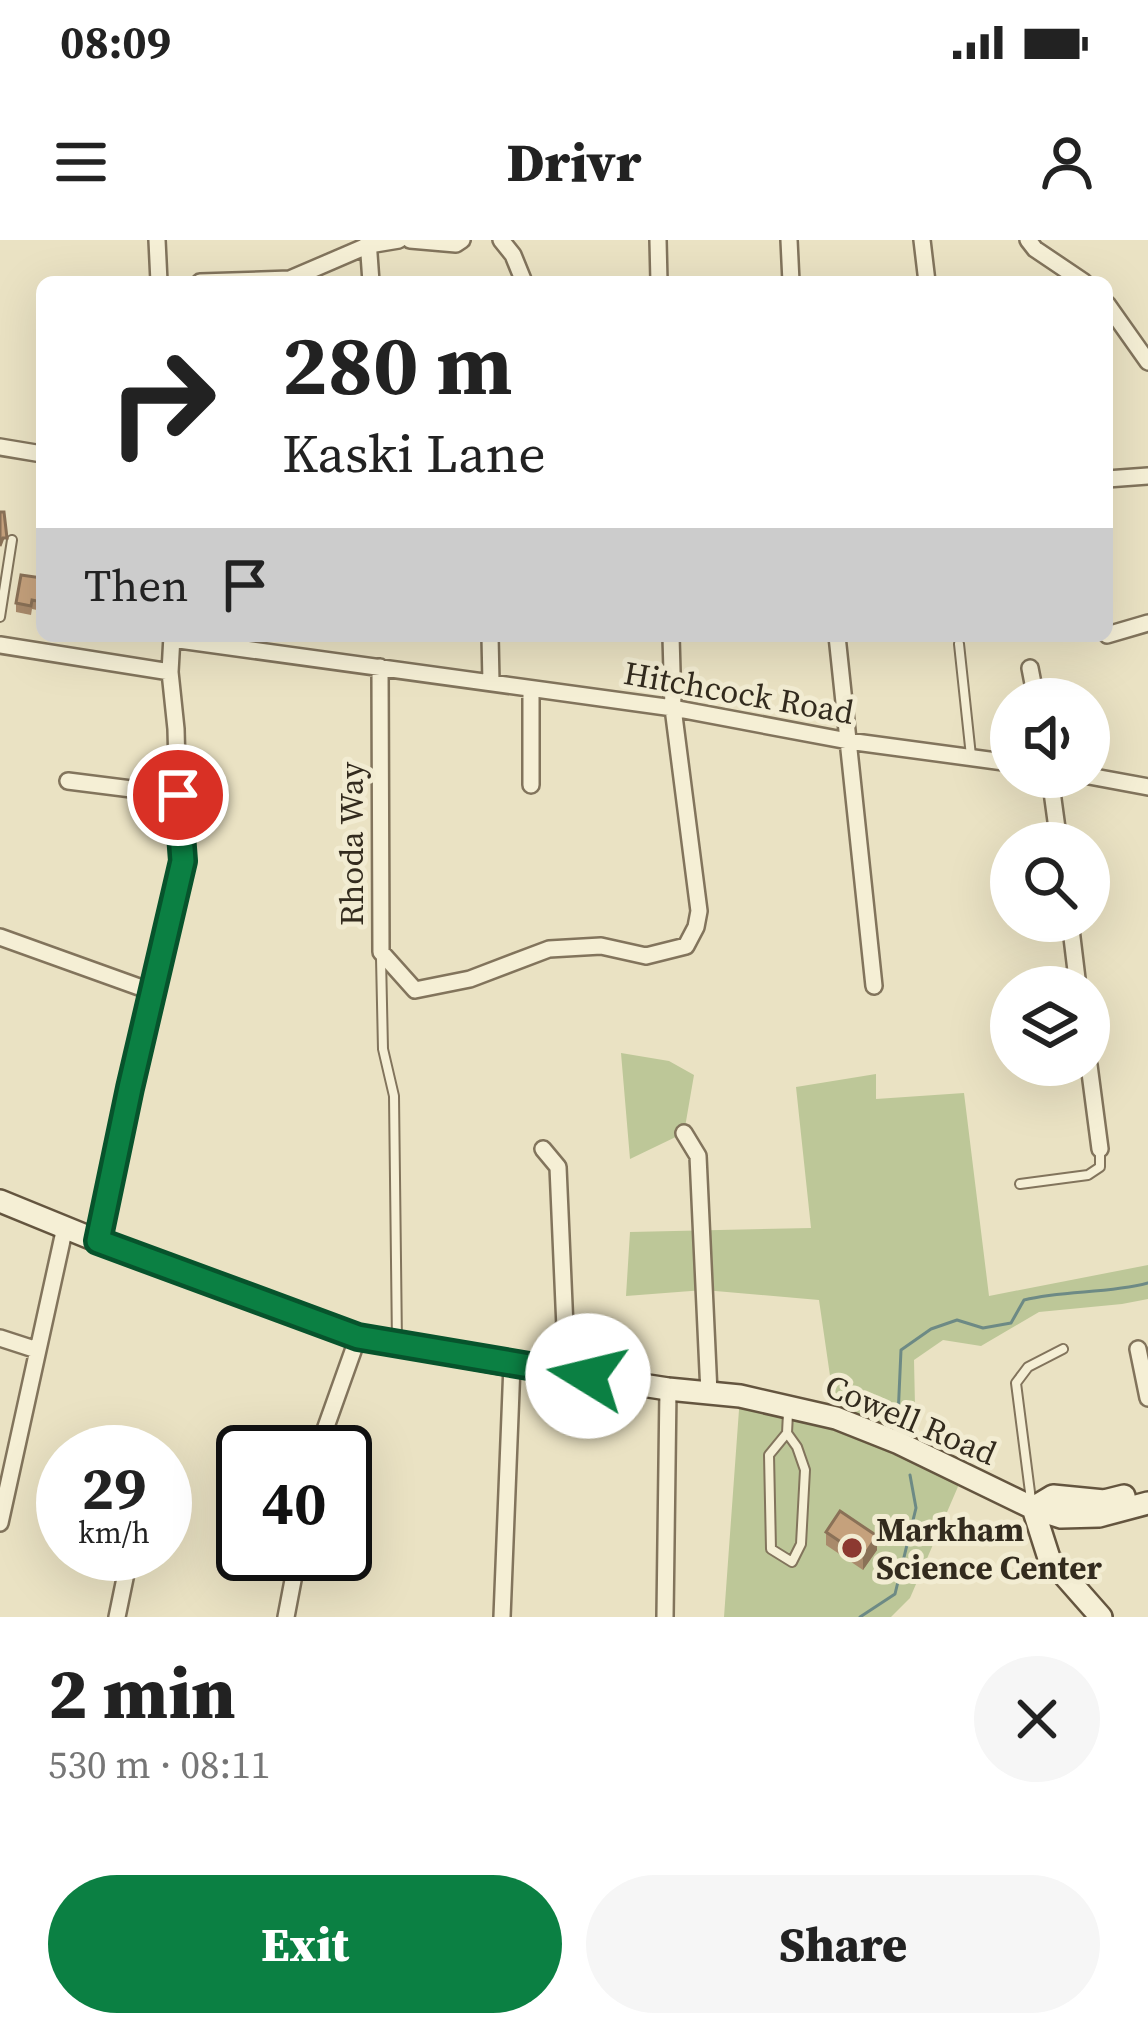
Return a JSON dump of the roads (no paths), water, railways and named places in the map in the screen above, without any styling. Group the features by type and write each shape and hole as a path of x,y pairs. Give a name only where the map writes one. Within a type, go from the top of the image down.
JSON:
{"street":[{"path":"157,240 159,276"},
{"path":"296,276 368,242 399,240"},
{"path":"410,240 456,244 462,240"},
{"path":"501,240 522,276"},
{"path":"658,240 659,276"},
{"path":"789,240 791,276"},
{"path":"922,240 926,276"},
{"path":"1028,240 1075,276"},
{"path":"368,242 371,276"},
{"path":"1113,312 1148,362"},
{"path":"0,447 36,453"},
{"path":"1113,479 1148,476"},
{"path":"1113,633 1148,623"},
{"path":"98,1241 183,861 172,642"},
{"name":"Hitchcock Road","path":"201,642 674,708 848,741 990,760"},
{"path":"490,642 491,682"},
{"path":"671,642 674,708"},
{"path":"838,642 874,986"},
{"path":"0,645 170,672"},
{"name":"Rhoda Way","path":"380,667 381,952 415,990 470,979 549,949 601,946 646,956 686,946 699,911 674,708"},
{"path":"1030,668 1032,678"},
{"path":"531,690 531,785"},
{"path":"1110,780 1148,787"},
{"path":"68,781 178,795"},
{"path":"0,937 153,992"},
{"path":"1092,1086 1100,1149"},
{"path":"683,1133 698,1156 710,1393"},
{"path":"543,1149 558,1167 566,1351 560,1372"},
{"name":"Cowell Road","path":"0,1201 358,1337 789,1406 836,1418 1061,1517 1099,1516 1148,1503"},
{"path":"0,1523 65,1227"},
{"path":"327,1425 358,1337"},
{"path":"0,1338 38,1350"},
{"path":"1138,1349 1148,1398"},
{"path":"502,1617 512,1365"},
{"path":"664,1617 668,1389"},
{"path":"1090,1613 1049,1558 1033,1508 1053,1496 1104,1501 1148,1491"},
{"path":"117,1617 124,1581"},
{"path":"286,1617 293,1581"}],"lane":[{"path":"0,617 12,540"},
{"path":"959,644 971,758"},
{"path":"381,952 382,1049 392,1081 398,1345"},
{"path":"1021,1184 1088,1175 1100,1166 1100,1149"},
{"path":"1033,1508 1016,1383 1028,1367 1063,1348"},
{"path":"788,1433 769,1455 771,1549 792,1562 801,1544 805,1470 788,1433 789,1406"}],"waterway":[{"path":"898,1417 901,1350 931,1329 957,1320 983,1328 1011,1323 1024,1300 1148,1283"},
{"path":"860,1617 895,1594 916,1508 910,1475"}],"place":[{"name":"Markham Science Center","path":"852,1548"}]}
